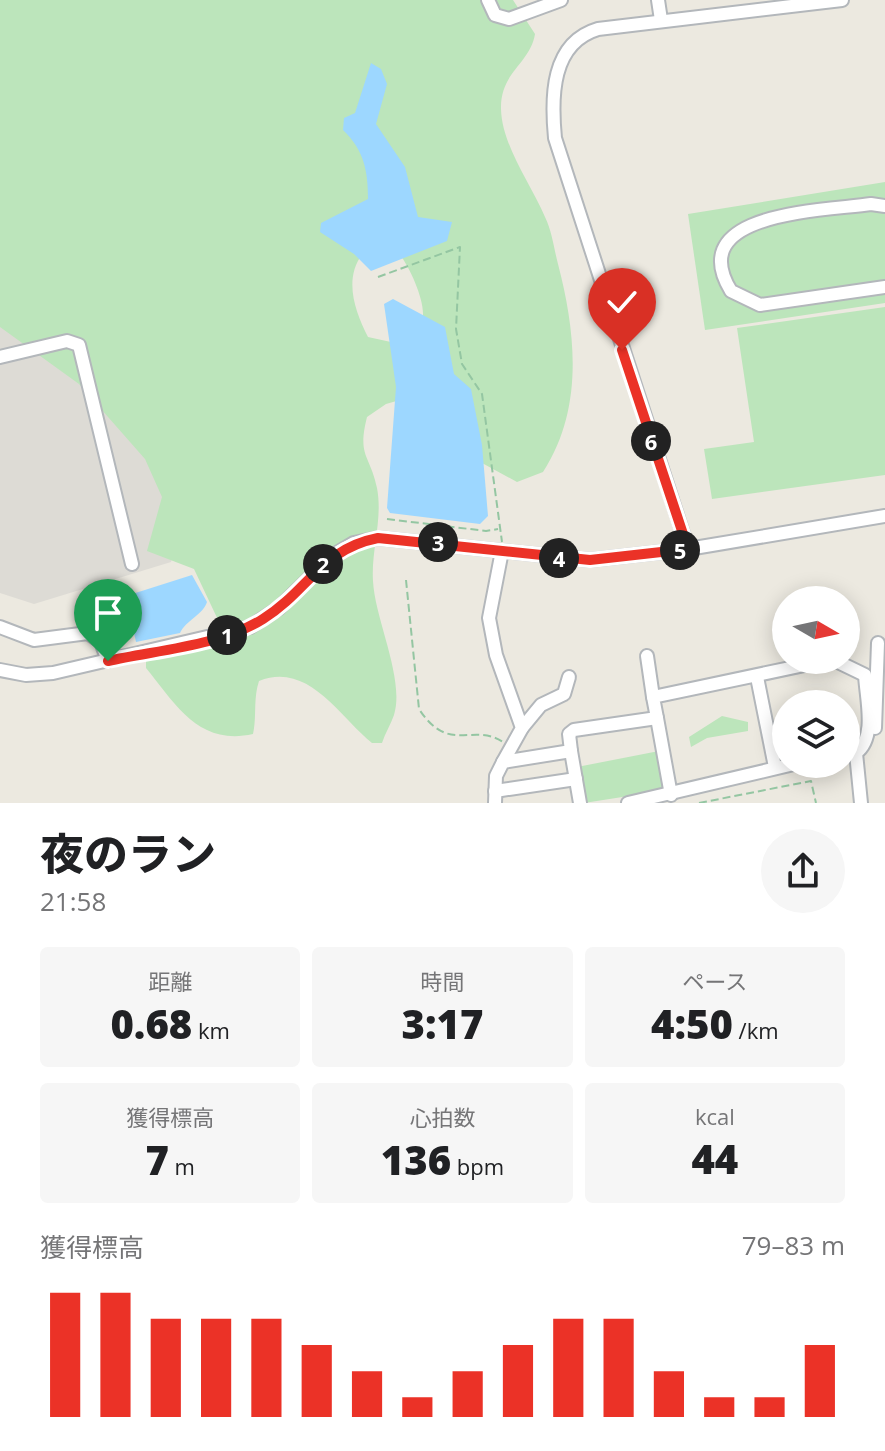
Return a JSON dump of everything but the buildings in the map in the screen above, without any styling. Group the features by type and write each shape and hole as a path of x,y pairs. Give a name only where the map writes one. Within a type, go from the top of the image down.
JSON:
{"street":[{"path":"488,0 495,15 509,19 561,0"},
{"path":"658,0 661,20"},
{"path":"688,549 565,174 553,117 560,64 574,42 598,29 842,0"},
{"path":"885,206 871,204 749,223 730,237 721,256 721,267 731,291 760,305 885,287"},
{"path":"0,357 67,341 79,345 132,564"},
{"path":"0,670 39,675 250,627 279,608 332,556 354,543 390,536 590,560 688,549 885,516"},
{"path":"502,551 489,618 496,655 522,728"},
{"path":"0,627 34,640 88,633 101,642 108,661"},
{"path":"860,749 876,734 878,643"},
{"path":"647,656 671,795"},
{"path":"653,697 772,673"},
{"path":"860,673 865,675 876,734"},
{"path":"569,677 564,694 541,705 522,728 503,762 495,797 576,779"},
{"path":"757,677 772,752"},
{"path":"580,803 569,734 574,730 657,718"},
{"path":"503,762 571,751"},
{"path":"628,803 671,795 772,768"},
{"path":"856,778 861,803"}],"path":[{"path":"378,277 460,247 456,329 462,364 482,394 502,551"},
{"path":"387,519 486,531 499,529"},
{"path":"406,580 419,709 430,722 453,737 480,734 512,745"},
{"path":"699,803 811,781 816,803"}],"shaded area":[{"path":"0,281 175,386 177,543 171,562 34,604 0,593"}],"green space":[{"path":"0,0 513,0 535,34 527,53 505,86 501,109 506,137 549,228 569,317 573,370 571,397 556,448 543,472 517,482 471,457 407,398 386,404 367,417 364,448 378,500 373,581 396,684 394,715 382,743 372,743 322,694 293,678 277,677 259,681 253,734 218,734 203,728 179,708 146,668 146,661 228,641 194,569 147,551 162,497 145,459 79,384 0,327","holes":["397,251 418,290 423,315 418,328 400,344 368,337 355,306 352,284 363,253"]},
{"path":"885,182 885,303 705,330 688,214"},
{"path":"885,307 885,475 712,499 704,449 754,442 737,328"},
{"path":"722,716 748,722 748,731 707,738 691,747 689,737"},
{"path":"659,751 667,790 584,803 577,767"}],"water":[{"path":"371,63 381,69 387,84 376,124 405,167 418,217 452,222 447,241 371,271 354,254 320,232 321,223 368,199 363,162 356,145 343,130 344,118 355,113"},
{"path":"393,299 445,327 454,374 471,389 482,445 488,516 480,524 390,513 387,508 396,387 384,304"},
{"path":"192,575 207,602 202,610 180,633 136,642 126,596"}],"route":[{"path":"108,661 250,627 279,608 332,556 354,543 378,538 390,536 590,560 688,549 622,350"}]}
